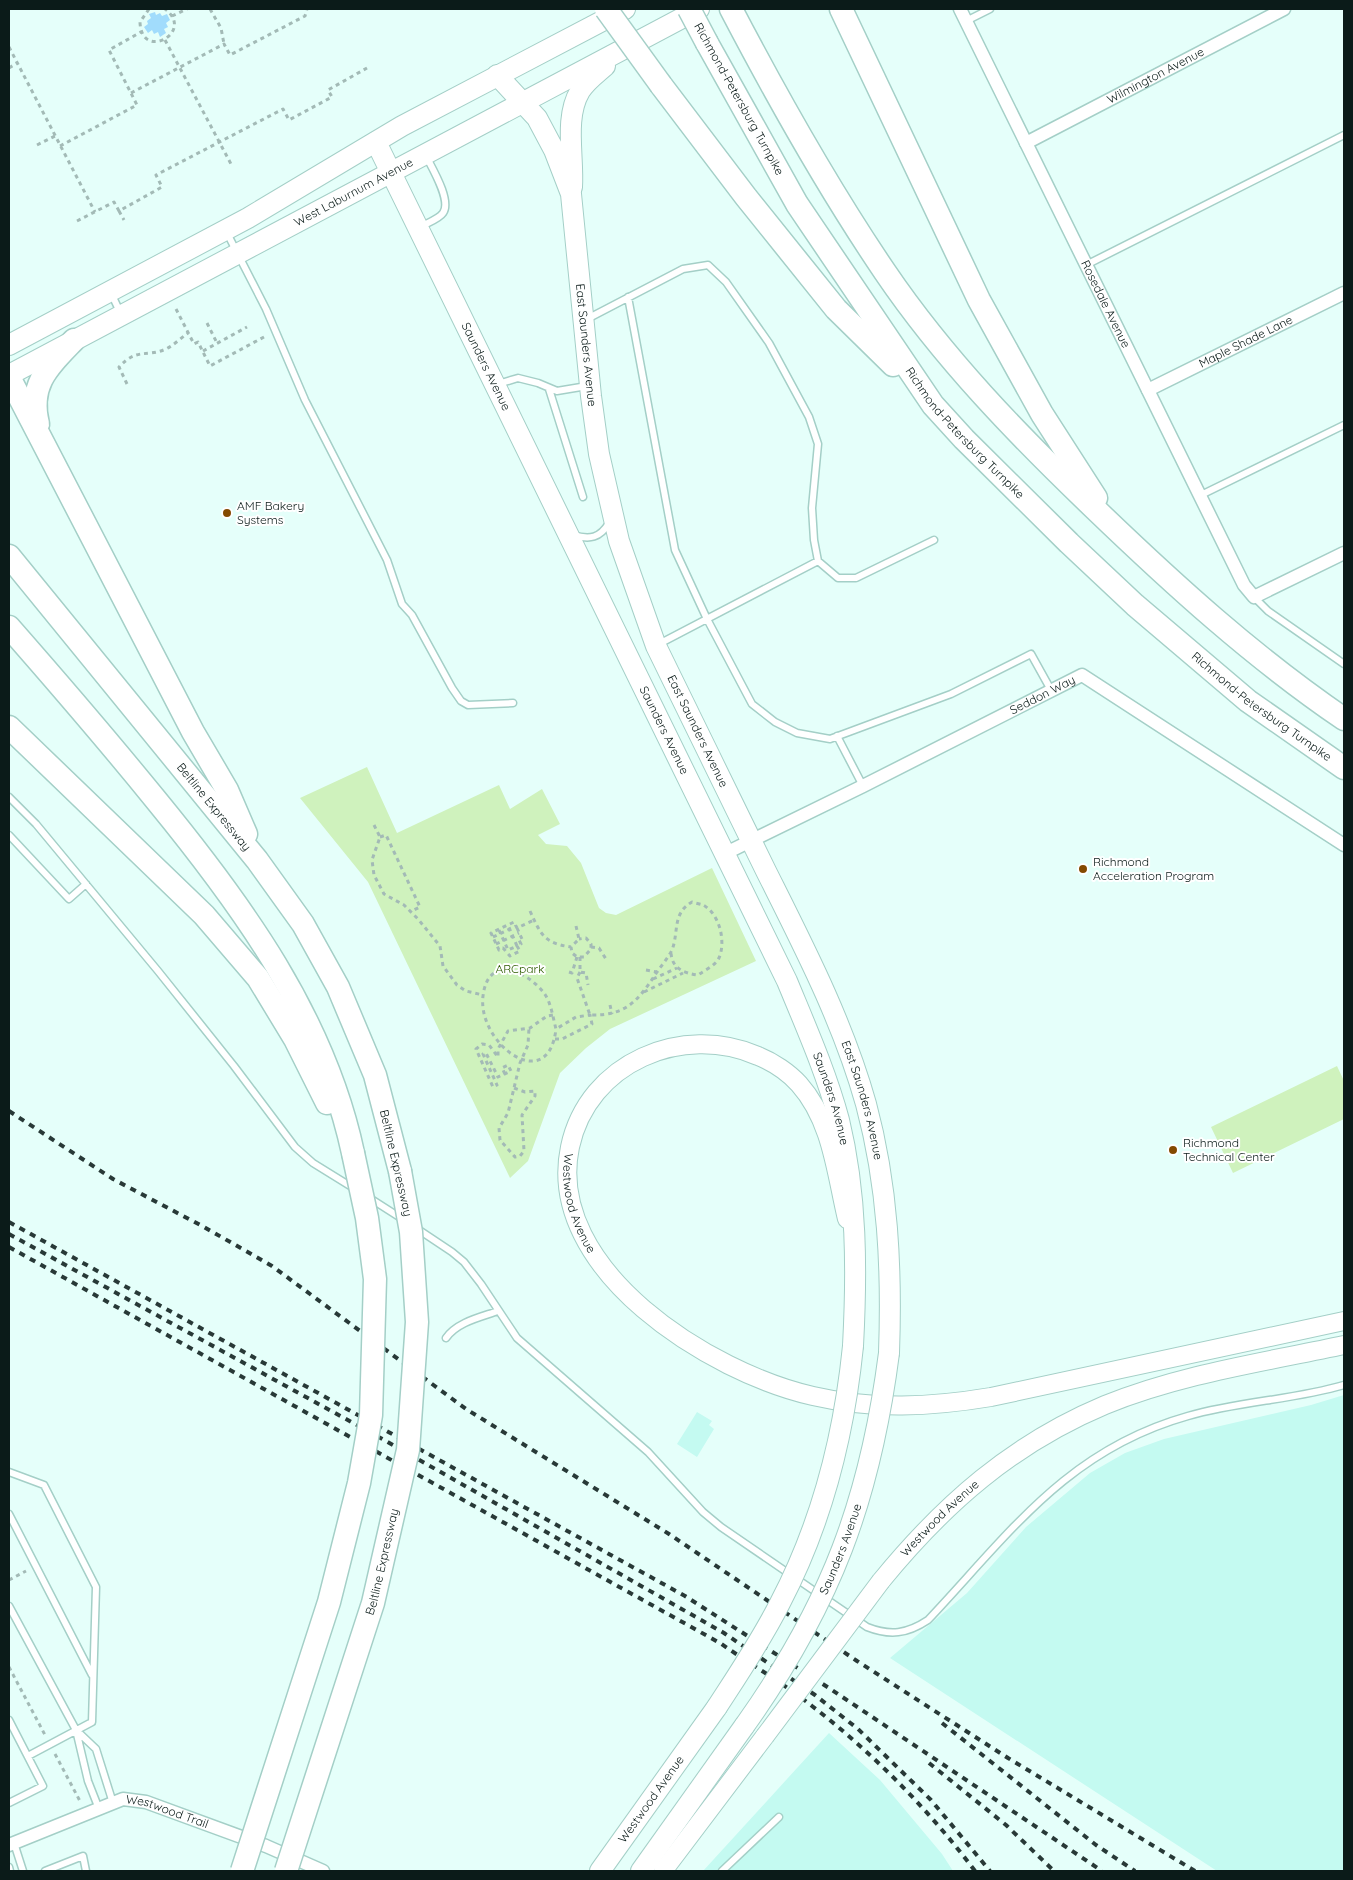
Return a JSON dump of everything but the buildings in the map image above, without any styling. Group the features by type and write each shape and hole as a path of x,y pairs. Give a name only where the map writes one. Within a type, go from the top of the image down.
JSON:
{"highway":[{"path":"606,9 746,197 836,309 933,405"},
{"name":"Richmond-Petersburg Turnpike","path":"689,9 797,204 933,405 964,439 1069,543 1135,605 1248,701 1344,768"},
{"path":"842,10 979,300 1042,414 1117,530"},
{"path":"735,17 816,163 892,280 942,347 1022,438 1201,609 1292,684 1344,719"},
{"path":"44,444 34,408 37,388 44,372 74,340"},
{"path":"9,376 193,732 227,790 257,860"},
{"name":"Beltline Expressway","path":"9,556 257,860 303,924 338,988 375,1075 400,1172 411,1232 417,1322 408,1450 373,1604 286,1871"},
{"path":"9,627 101,733 178,828 246,916 289,986 327,1064 345,1118 367,1218 375,1279 371,1415 358,1483 329,1602 242,1871"},
{"path":"9,727 204,915 258,978 296,1039 352,1153"}],"main road":[{"path":"9,344 225,230 376,142 497,75 625,9"},
{"name":"West Laburnum Avenue","path":"9,376 237,253 699,9"},
{"path":"571,194 574,164 570,121 572,110 586,83 622,50"},
{"name":"East Saunders Avenue","path":"497,75 537,118 571,194 590,386 599,454 612,518 627,569 656,646 838,1022 866,1105 879,1162 888,1222 891,1296 889,1352"},
{"name":"Saunders Avenue","path":"376,142 787,981 819,1058 831,1092 847,1162 853,1210 855,1258 853,1346"},
{"name":"Westwood Avenue","path":"855,1258 830,1145 821,1118 798,1082 767,1060 732,1047 712,1043 687,1044 661,1049 638,1060 614,1075 597,1092 583,1111 570,1146 568,1182 576,1222 594,1256 639,1304 681,1337 729,1365 789,1390 865,1405 896,1407 950,1404 1009,1394 1344,1321"},
{"name":"Westwood Avenue","path":"663,1871 881,1581 932,1522 983,1476 1027,1446 1106,1405 1177,1382 1344,1345"},
{"name":"Westwood Avenue","path":"600,1871 717,1707 753,1652 780,1604 815,1524 838,1447 849,1387 853,1346"},
{"name":"Saunders Avenue","path":"641,1871 745,1725 801,1640 838,1564 857,1509 873,1453 889,1352"}],"street":[{"name":"Rosedale Avenue","path":"960,9 1236,571 1254,597"},
{"name":"Wilmington Avenue","path":"1026,143 1284,9"},
{"name":"Maple Shade Lane","path":"1148,390 1344,293"},
{"path":"1254,597 1344,553"},
{"name":"Seddon Way","path":"724,854 1082,675 1344,845"},
{"name":"Westwood Trail","path":"11,1844 123,1799 146,1802 266,1846 323,1871"}],"lane":[{"path":"966,21 990,9"},
{"path":"1086,265 1344,135"},
{"path":"418,228 442,215 446,207 445,196 425,154"},
{"path":"225,230 266,309 305,400 387,560 402,604 412,615 452,688 461,701 468,705 512,703"},
{"path":"584,321 683,268 708,265 726,282 769,343 809,417 818,444 812,508 814,540 818,561 838,578 856,578 934,540"},
{"path":"110,292 121,315"},
{"path":"628,297 675,550 707,619 752,704 775,722 797,733 830,739 951,694 1031,654 1051,690"},
{"path":"495,386 518,378 538,383 557,391 590,386"},
{"path":"549,389 583,497"},
{"path":"1199,496 1344,425"},
{"path":"568,533 582,538 595,537 605,529 612,518"},
{"path":"656,646 818,561"},
{"path":"1254,597 1268,611 1344,664"},
{"path":"837,736 863,786"},
{"path":"9,797 36,824 194,1015 295,1147 313,1163 452,1252 475,1275 518,1338 648,1452 703,1512 721,1527 867,1627 891,1633 908,1632 928,1620 1044,1496 1069,1475 1122,1442 1189,1416 1298,1397 1344,1385"},
{"path":"9,835 69,899 86,884"},
{"path":"446,1338 450,1333 467,1322 498,1311"},
{"path":"9,1472 44,1485 96,1587 92,1722 28,1756"},
{"path":"9,1514 93,1676"},
{"path":"9,1606 76,1730 88,1782 99,1809"},
{"path":"9,1720 43,1786 9,1803"},
{"path":"76,1730 96,1750 113,1803"},
{"path":"722,1871 779,1817"},
{"path":"11,1844 23,1871"},
{"path":"45,1871 83,1856 86,1871"},
{"path":"9,1866 10,1871"}],"path":[{"path":"149,9 140,22 141,32 154,41 165,40 172,32 174,22 172,16 165,9"},
{"path":"172,16 187,9"},
{"path":"210,9 221,28 224,44 230,55 305,16 307,9"},
{"path":"60,146 137,106 109,50 141,32"},
{"path":"165,40 231,164"},
{"path":"131,94 224,44"},
{"path":"9,48 94,212"},
{"path":"9,68 17,63"},
{"path":"119,211 162,187 156,175 283,109 289,120 332,97 328,90 367,68"},
{"path":"38,145 55,136"},
{"path":"77,221 114,202 124,220"},
{"path":"176,309 194,344 198,342 210,366 264,338"},
{"path":"206,323 217,343"},
{"path":"203,350 247,327"},
{"path":"128,384 119,367 125,360 137,353 164,350 188,333"},
{"path":"374,825 380,837"},
{"path":"412,911 420,907 386,834 380,837 372,860 374,875 384,894 412,911 440,946 443,966 456,985 466,991 483,995"},
{"path":"692,902 704,905 714,915 723,942 718,958 713,965 698,975 683,972 677,968 671,958 677,921 683,907 692,902"},
{"path":"530,911 540,932 549,942 571,947"},
{"path":"499,932 514,922 516,927 522,939 519,940 521,944 505,952 503,948 499,950 491,933 499,932 516,927 534,920"},
{"path":"499,932 510,956 520,951 508,925"},
{"path":"576,926 579,939"},
{"path":"496,944 519,933"},
{"path":"571,947 579,939 586,938 591,946 599,948 606,959"},
{"path":"571,947 572,954 584,957 591,946"},
{"path":"556,1029 576,1017 612,1014 632,1004 652,980 671,951"},
{"path":"569,972 572,973 579,957"},
{"path":"555,1039 562,1039 592,1024 577,978 580,972 579,957"},
{"path":"652,980 677,968"},
{"path":"500,970 516,970 529,977 545,994 552,1015 556,1029 555,1039 546,1056 534,1062 522,1060 500,1045 490,1032 485,1016 483,995 491,975 500,970"},
{"path":"646,970 657,972"},
{"path":"580,972 586,973 588,985"},
{"path":"643,992 683,972"},
{"path":"610,1005 612,1014"},
{"path":"505,1074 498,1077 486,1053 483,1054 497,1085 493,1087 476,1049 482,1044 489,1045 498,1057 498,1049 508,1031 529,1028 546,1016 552,1015"},
{"path":"514,1088 525,1092 535,1090 535,1096 524,1108 522,1115 524,1151 520,1156 515,1157 506,1149 498,1135 499,1128 508,1113 514,1088 522,1060 528,1044 529,1028"},
{"path":"9,1580 36,1566"}],"shaded area":[{"path":"1344,1395 1344,1871 1217,1871 890,1658 967,1593 1026,1527 1090,1473 1125,1453 1164,1439 1311,1405"},
{"path":"697,1412 712,1421 709,1425 714,1429 697,1457 677,1444"},
{"path":"829,1733 880,1780 942,1854 953,1871 703,1871"}],"green space":[{"name":"ARCpark","path":"367,767 397,833 499,785 510,809 542,789 560,824 538,835 546,844 567,846 581,863 599,908 606,913 616,915 712,868 756,961 610,1029 586,1048 560,1073 528,1161 510,1178 368,882 300,798"},
{"path":"1337,1066 1344,1081 1344,1119 1233,1173 1211,1127"}],"water":[{"path":"155,12 156,15 160,13 162,16 167,14 170,20 166,23 168,27 164,29 166,33 160,37 158,32 154,34 152,30 148,33 144,27 151,18 149,14"}],"railway":[{"path":"9,1111 113,1179 204,1227 272,1266 466,1409 669,1534 857,1661 1008,1758 1195,1871"},
{"path":"9,1222 685,1596 829,1688 1102,1871"},
{"path":"9,1234 386,1441 724,1633 815,1695 858,1729 931,1800 990,1871"},
{"path":"9,1247 720,1643 778,1681 857,1743 919,1804 975,1871"},
{"path":"942,1723 1096,1845 1135,1871"},
{"path":"929,1763 1006,1825 1054,1871"}],"place":[{"name":"AMF Bakery Systems","path":"227,513"},
{"name":"Richmond Acceleration Program","path":"1083,869"},
{"name":"Richmond Technical Center","path":"1173,1150"}]}
